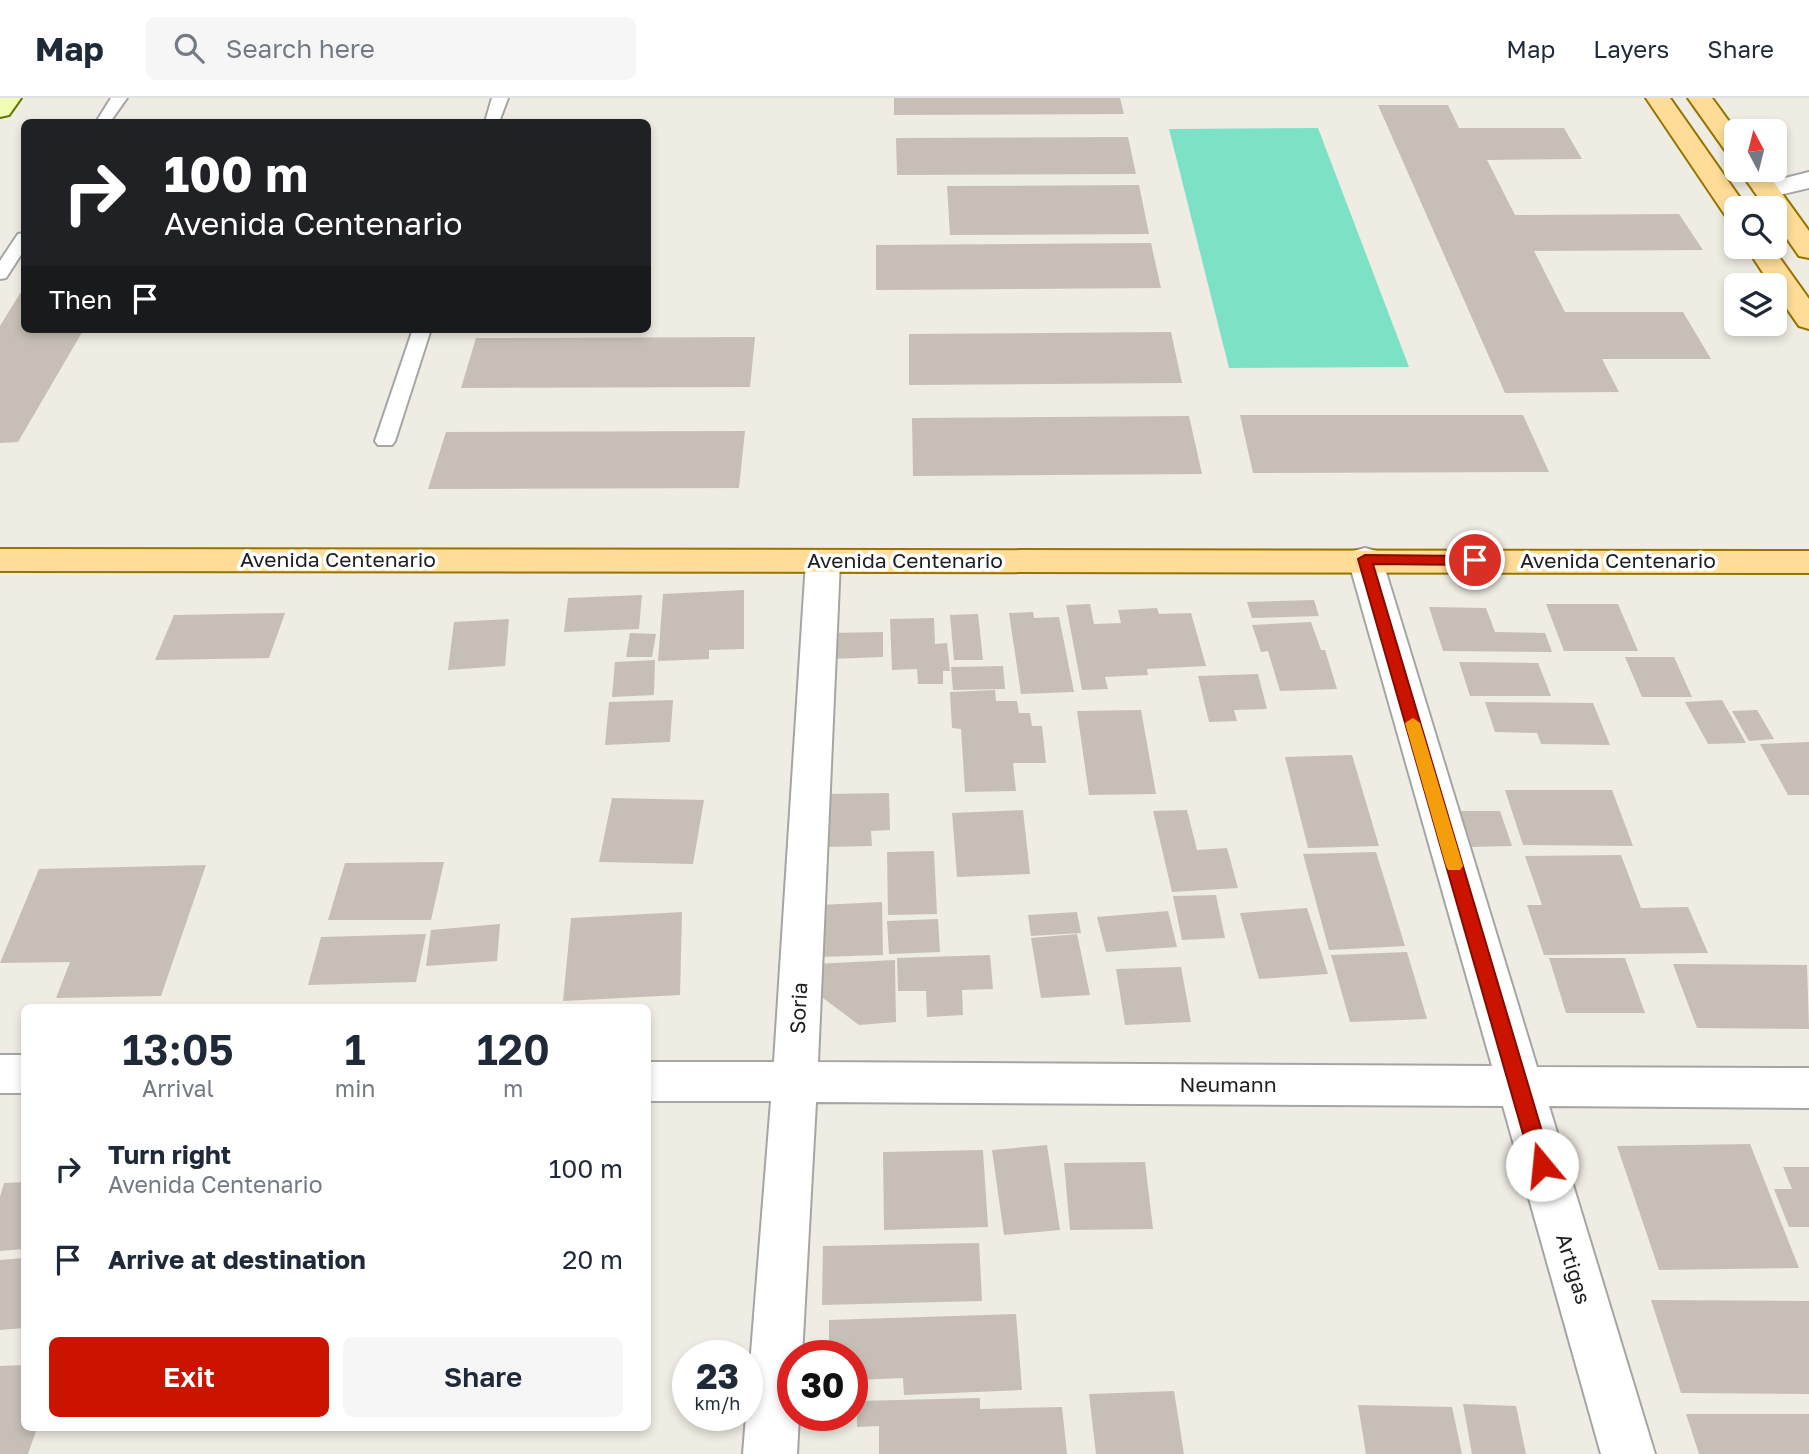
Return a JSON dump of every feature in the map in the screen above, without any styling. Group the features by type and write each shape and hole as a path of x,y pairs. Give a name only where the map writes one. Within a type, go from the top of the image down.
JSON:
{"main road":[{"path":"1658,98 1725,196"},
{"path":"1700,98 1724,131"},
{"path":"1760,182 1809,250"},
{"path":"1767,259 1809,320"},
{"name":"Avenida Centenario","path":"0,560 1365,559 1809,562"}],"street":[{"path":"0,110 9,98"},
{"path":"1787,180 1809,180"},
{"name":"Artigas","path":"1365,559 1628,1454"},
{"name":"Soria","path":"770,1454 795,1082 823,561"},
{"path":"0,1074 21,1074"},
{"name":"Neumann","path":"651,1081 1809,1088"}],"lane":[{"path":"105,119 119,98"},
{"path":"493,119 500,98"},
{"path":"0,274 21,242"},
{"path":"385,441 421,333"}],"green space":[{"path":"1318,128 1409,367 1229,368 1169,129"}],"building":[{"path":"894,98 1120,98 1124,114 894,115"},
{"path":"1378,105 1448,105 1459,128 1564,128 1582,159 1487,160 1515,215 1679,214 1703,250 1534,251 1565,312 1683,312 1711,359 1602,359 1619,392 1505,393"},
{"path":"1128,137 1136,174 897,175 896,138"},
{"path":"1139,185 1149,234 950,235 947,186"},
{"path":"1151,243 1161,288 876,290 876,245"},
{"path":"21,292 21,333 82,333 18,442 0,443 0,326"},
{"path":"1171,332 1182,383 909,385 909,334"},
{"path":"755,337 750,387 461,388 476,338"},
{"path":"1240,415 1523,415 1549,472 1253,473"},
{"path":"1189,416 1202,474 913,476 912,418"},
{"path":"745,431 739,488 428,489 446,432"},
{"path":"744,590 744,649 709,650 709,659 658,661 663,594"},
{"path":"642,595 639,629 564,632 568,598"},
{"path":"1314,600 1319,616 1252,618 1247,602"},
{"path":"1090,604 1094,624 1121,623 1118,610 1157,608 1159,614 1191,613 1206,666 1147,669 1148,675 1105,677 1108,689 1082,690 1066,605"},
{"path":"1546,604 1618,604 1638,651 1564,651"},
{"path":"1429,607 1486,608 1495,632 1545,633 1552,652 1443,651"},
{"path":"1033,612 1034,618 1059,617 1074,692 1021,694 1009,613"},
{"path":"285,613 269,658 155,660 174,615"},
{"path":"978,614 983,660 954,660 950,615"},
{"path":"934,618 935,644 947,643 950,671 943,671 943,684 918,684 917,669 892,670 890,619"},
{"path":"509,619 505,666 448,670 454,622"},
{"path":"1311,622 1321,650 1325,650 1337,689 1280,691 1268,651 1261,652 1252,625"},
{"path":"883,632 883,657 829,659 829,633"},
{"path":"630,633 656,634 652,657 626,657"},
{"path":"1625,657 1674,657 1692,697 1642,697"},
{"path":"655,660 654,695 612,697 615,662"},
{"path":"1459,662 1538,663 1551,696 1470,696"},
{"path":"1003,666 1005,689 953,690 951,667"},
{"path":"1258,674 1267,709 1234,710 1237,721 1209,722 1198,676"},
{"path":"995,690 996,701 1017,701 1019,713 1030,713 1032,726 1042,726 1046,763 1013,763 1016,791 965,792 961,729 952,728 950,692"},
{"path":"673,700 670,742 605,745 609,702"},
{"path":"1722,700 1746,743 1708,744 1685,702"},
{"path":"1485,702 1593,703 1610,745 1541,744 1537,733 1495,732"},
{"path":"1141,710 1156,794 1089,795 1077,711"},
{"path":"1757,710 1774,739 1749,741 1732,711"},
{"path":"1809,742 1809,795 1788,795 1760,744"},
{"path":"1352,755 1379,846 1308,848 1285,757"},
{"path":"1505,790 1612,790 1633,846 1523,845"},
{"path":"889,793 890,830 871,831 872,846 825,847 825,794"},
{"path":"612,798 704,800 693,864 599,862"},
{"path":"1023,810 1030,874 957,877 952,813"},
{"path":"1187,810 1197,850 1227,848 1238,888 1172,892 1153,811"},
{"path":"1460,811 1500,811 1512,846 1471,847"},
{"path":"934,851 937,914 888,915 887,852"},
{"path":"1376,852 1405,946 1329,950 1303,854"},
{"path":"1621,855 1641,908 1688,907 1708,953 1544,955 1527,905 1542,905 1525,856"},
{"path":"444,862 431,920 328,920 345,863"},
{"path":"206,865 161,996 56,998 70,962 0,963 39,869"},
{"path":"1216,895 1225,938 1182,940 1173,896"},
{"path":"882,902 883,955 819,957 819,905"},
{"path":"1307,908 1328,974 1259,979 1240,913"},
{"path":"1168,911 1177,947 1106,952 1097,917"},
{"path":"682,912 680,995 563,1001 571,918"},
{"path":"1077,912 1081,933 1031,936 1028,915"},
{"path":"938,919 940,952 889,954 887,921"},
{"path":"500,924 497,961 426,966 431,930"},
{"path":"426,934 416,982 308,985 321,937"},
{"path":"1077,934 1090,995 1041,998 1031,938"},
{"path":"1407,952 1427,1019 1350,1022 1331,955"},
{"path":"990,955 993,989 962,990 963,1015 927,1017 926,991 898,991 897,958"},
{"path":"1549,958 1625,958 1645,1013 1566,1013"},
{"path":"895,960 896,1022 859,1025 815,992 814,964"},
{"path":"1673,964 1807,965 1809,1029 1697,1028"},
{"path":"1181,967 1191,1022 1125,1025 1116,969"},
{"path":"1750,1144 1799,1268 1659,1270 1617,1146"},
{"path":"1047,1145 1060,1230 1004,1235 992,1150"},
{"path":"983,1150 988,1227 884,1230 883,1152"},
{"path":"1145,1162 1153,1229 1070,1230 1064,1163"},
{"path":"1783,1167 1809,1167 1809,1227 1789,1227 1774,1189 1792,1189"},
{"path":"21,1182 21,1249 0,1251 0,1197 4,1183"},
{"path":"979,1243 982,1301 822,1305 823,1246"},
{"path":"21,1258 21,1328 0,1330 0,1260"},
{"path":"1651,1300 1809,1301 1809,1394 1681,1393"},
{"path":"1016,1314 1022,1390 904,1395 903,1378 868,1380 868,1340 829,1340 829,1320"},
{"path":"21,1365 21,1431 36,1431 28,1454 0,1454 0,1366"},
{"path":"1174,1391 1184,1454 1096,1454 1089,1394"},
{"path":"980,1398 980,1409 1062,1407 1067,1454 879,1454 879,1426 868,1426 868,1401"},
{"path":"1463,1404 1516,1406 1526,1454 1472,1454"},
{"path":"1358,1405 1452,1407 1462,1454 1366,1454"},
{"path":"1686,1414 1809,1414 1809,1454 1699,1454"}],"slow traffic":[{"path":"1413,723 1454,866"}],"route":[{"path":"1475,560 1365,559 1542,1165"}]}
